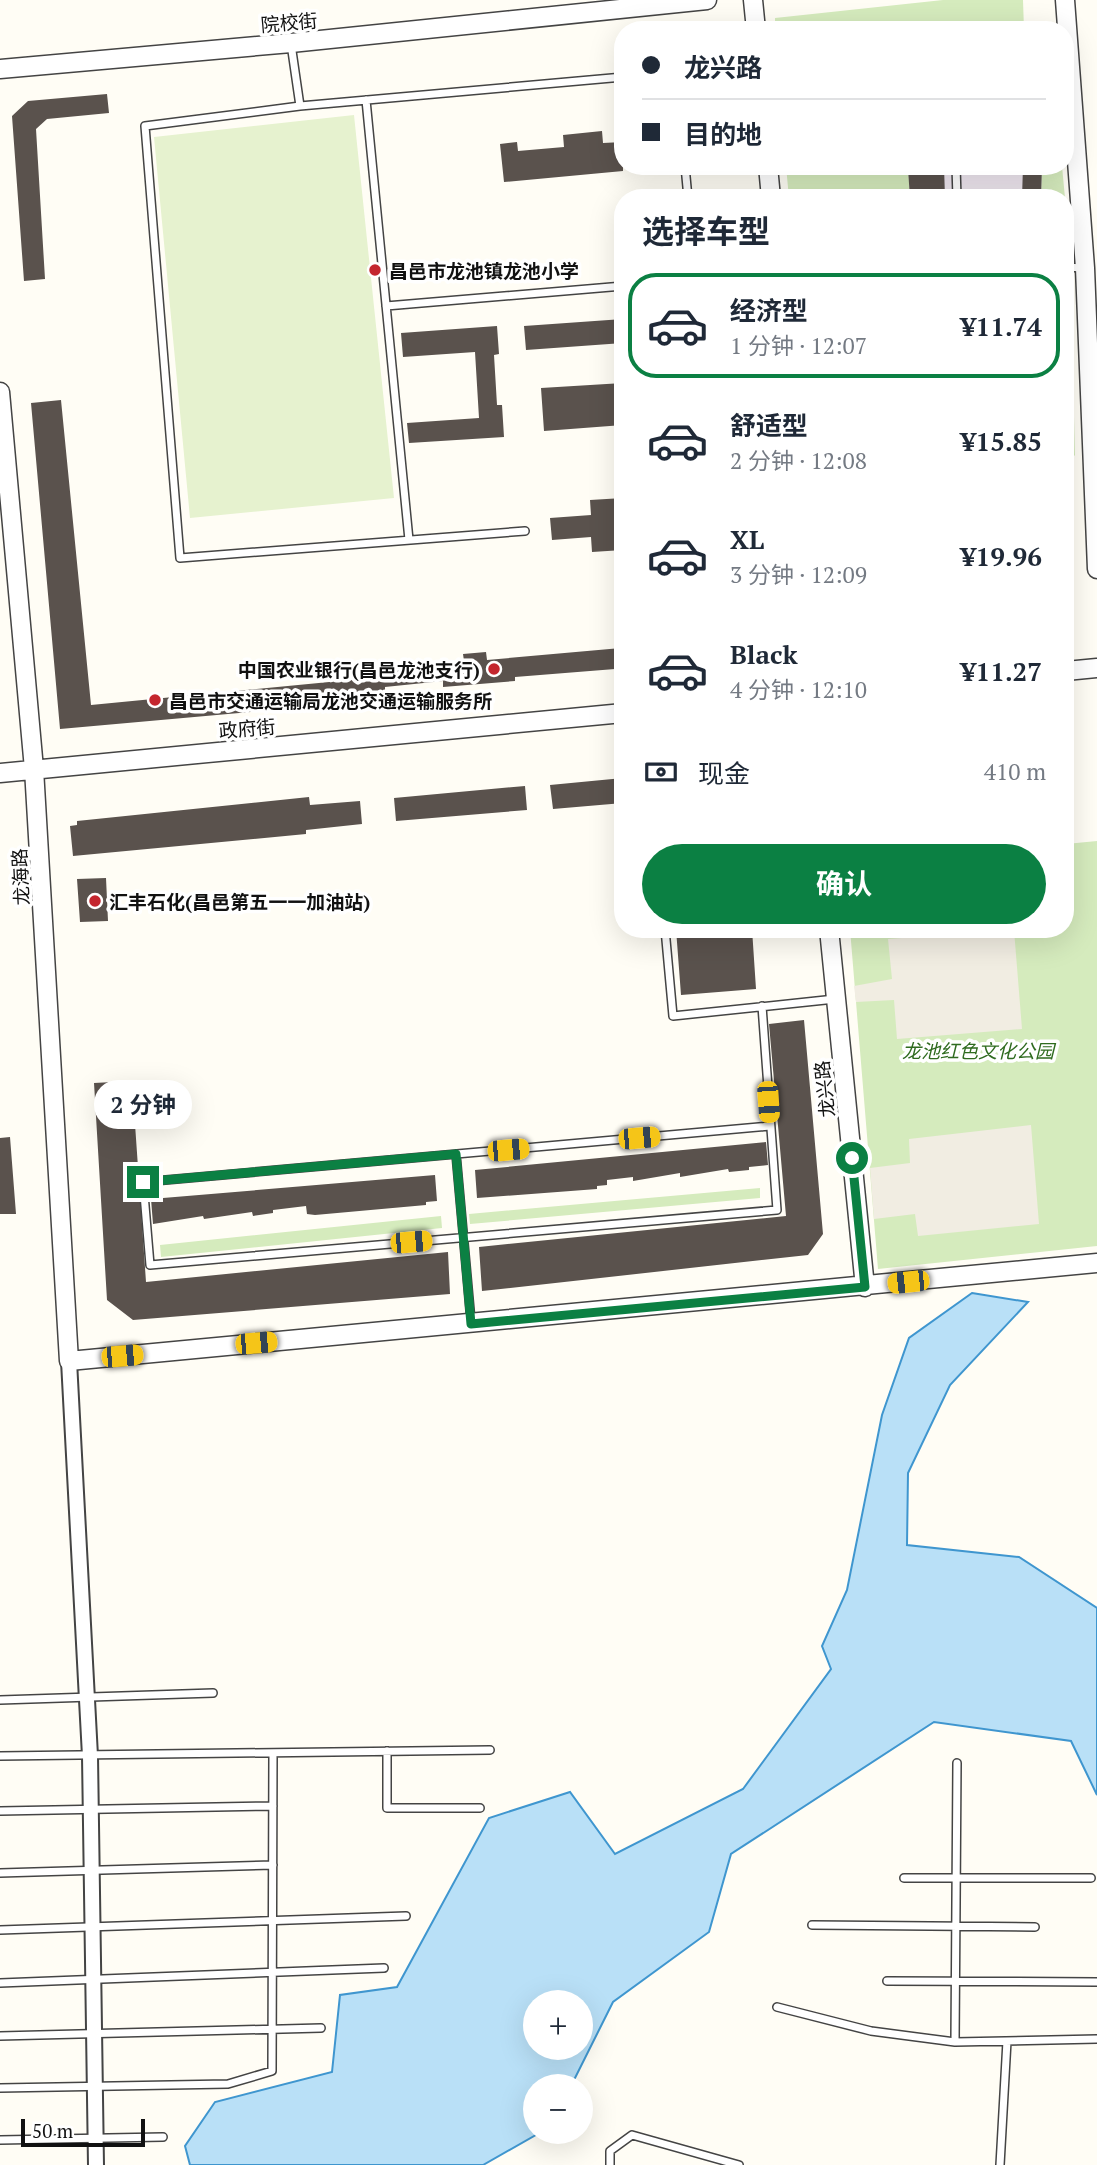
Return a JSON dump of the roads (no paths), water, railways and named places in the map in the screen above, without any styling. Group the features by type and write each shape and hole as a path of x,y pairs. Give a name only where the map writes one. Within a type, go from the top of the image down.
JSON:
{"street":[{"name":"院校街","path":"0,69 291,43 707,0"},
{"path":"753,0 755,21"},
{"path":"1065,0 1067,21"},
{"path":"1074,121 1085,268 1097,569"},
{"name":"龙海路","path":"0,392 34,769 69,1361"},
{"path":"1074,670 1097,668"},
{"name":"政府街","path":"0,773 614,714"},
{"name":"龙兴路","path":"830,938 865,1287"},
{"path":"96,2165 90,1756 69,1361 1097,1264"}],"lane":[{"path":"291,43 300,106"},
{"path":"525,531 180,558 145,126 300,106 614,78"},
{"path":"366,100 409,540"},
{"path":"1074,267 1085,268"},
{"path":"386,306 614,287"},
{"path":"666,938 673,1016 835,999"},
{"path":"762,1006 777,1210 150,1265 143,1182 770,1126"},
{"path":"456,1154 471,1324"},
{"path":"0,1700 213,1693"},
{"path":"0,1756 490,1750"},
{"path":"387,1752 387,1808 480,1808"},
{"path":"0,2088 228,2084 272,2071 273,1753"},
{"path":"955,2042 957,1763"},
{"path":"0,1811 273,1807"},
{"path":"0,1872 273,1865"},
{"path":"904,1878 1091,1878"},
{"path":"0,1930 406,1916"},
{"path":"812,1925 1035,1927"},
{"path":"0,1983 384,1968"},
{"path":"887,1981 1097,1982"},
{"path":"777,2007 871,2031 955,2042 1097,2039"},
{"path":"0,2036 321,2028"},
{"path":"1000,2165 1007,2041"},
{"path":"610,2165 610,2151 632,2135 739,2165"},
{"path":"0,2140 163,2137"}],"water":[{"path":"972,1293 1028,1302 950,1385 908,1473 907,1545 1019,1557 1097,1608 1097,1795 1071,1741 934,1722 731,1854 709,1932 613,2002 593,2042 593,1990 523,1990 523,2060 584,2060 577,2074 523,2074 523,2142 483,2165 190,2165 185,2146 215,2102 332,2072 340,1995 397,1987 489,1818 570,1792 615,1854 743,1789 831,1669 822,1646 847,1590 882,1415 909,1338"}],"place":[{"name":"昌邑市龙池镇龙池小学","path":"375,270"},
{"name":"中国农业银行(昌邑龙池支行)","path":"494,669"},
{"name":"昌邑市交通运输局龙池交通运输服务所","path":"155,700"},
{"name":"汇丰石化(昌邑第五一一加油站)","path":"95,901"}],"park label":[{"name":"龙池红色文化公园","path":"978,1050"}]}
